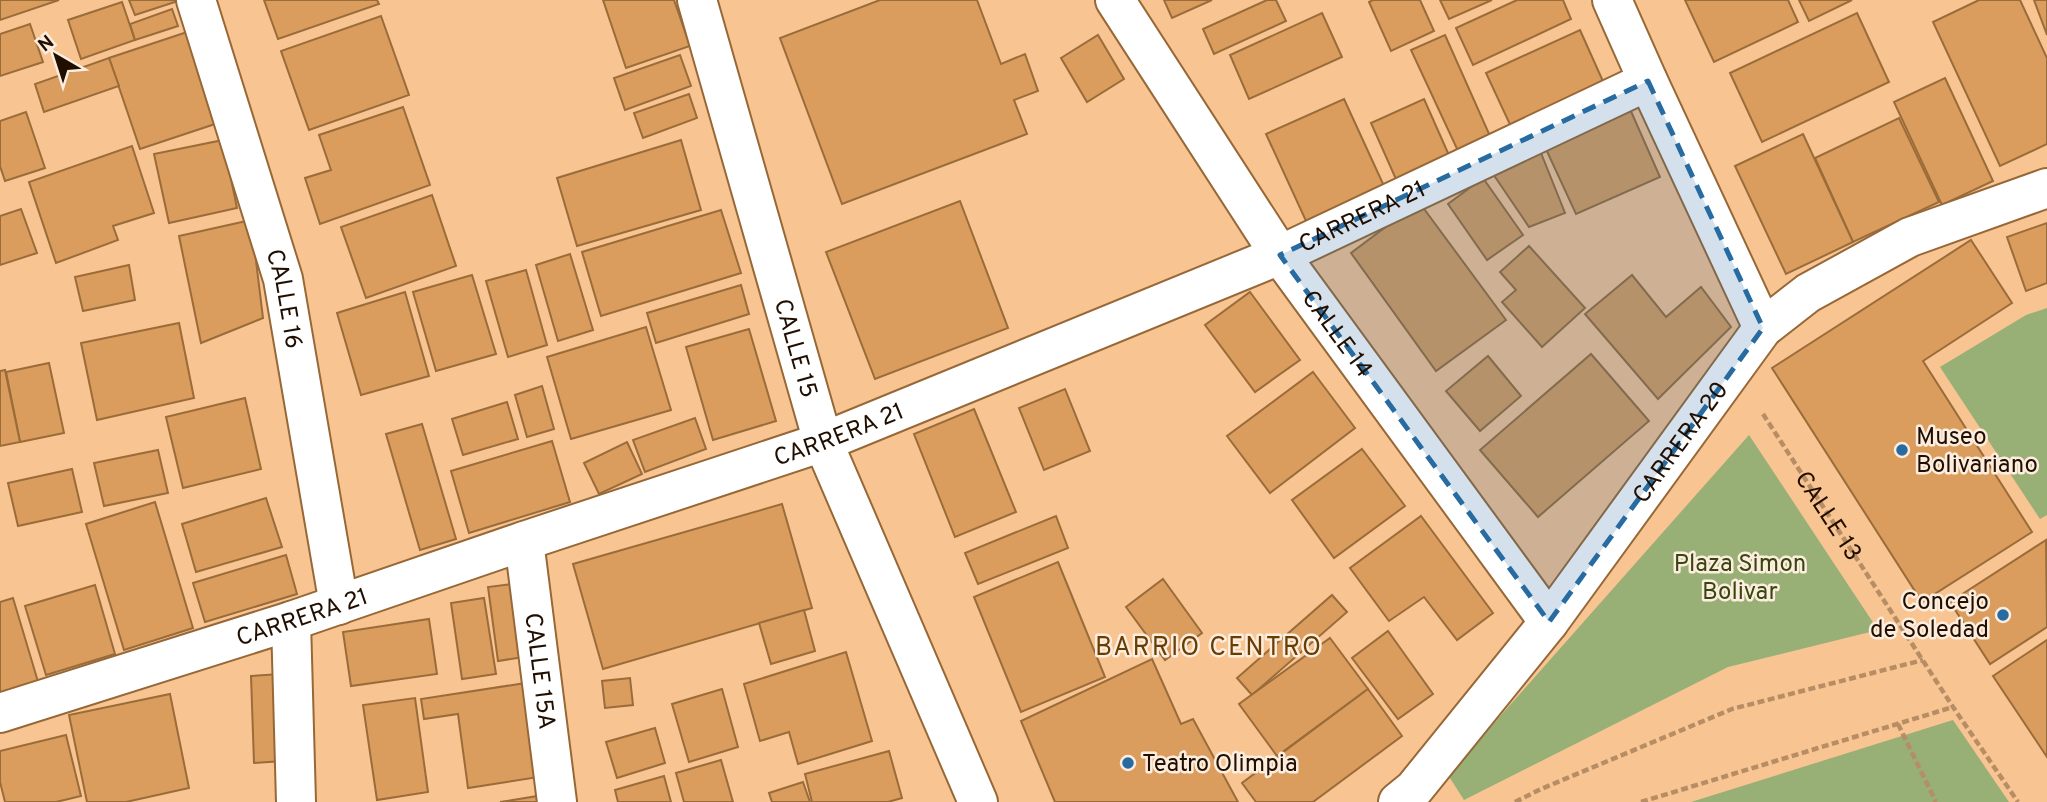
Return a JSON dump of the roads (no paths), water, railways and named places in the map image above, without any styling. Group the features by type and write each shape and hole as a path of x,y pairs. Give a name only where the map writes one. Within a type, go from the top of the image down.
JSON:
{"street":[{"name":"CALLE 16","path":"196,0 283,279 338,605"},
{"name":"CALLE 15","path":"697,0 823,442 978,802"},
{"name":"CALLE 14","path":"1115,0 1280,255 1549,622"},
{"path":"1612,0 1763,328"},
{"name":"CARRERA 21","path":"0,713 291,621 823,442 1280,255 1648,81"},
{"name":"CARRERA 20","path":"1398,802 1414,789 1549,622 1763,328 1808,293 1910,237 2047,188"},
{"name":"CALLE 15A","path":"524,541 557,802"},
{"path":"291,621 296,802"}],"place":[{"name":"Museo Bolivariano","path":"1902,450"},
{"name":"Concejo de Soledad","path":"2003,615"},
{"name":"Teatro Olimpia","path":"1128,763"}],"district":[{"name":"BARRIO CENTRO","path":"1209,646"}],"park label":[{"name":"Plaza Simon Bolivar","path":"1740,577"}]}
